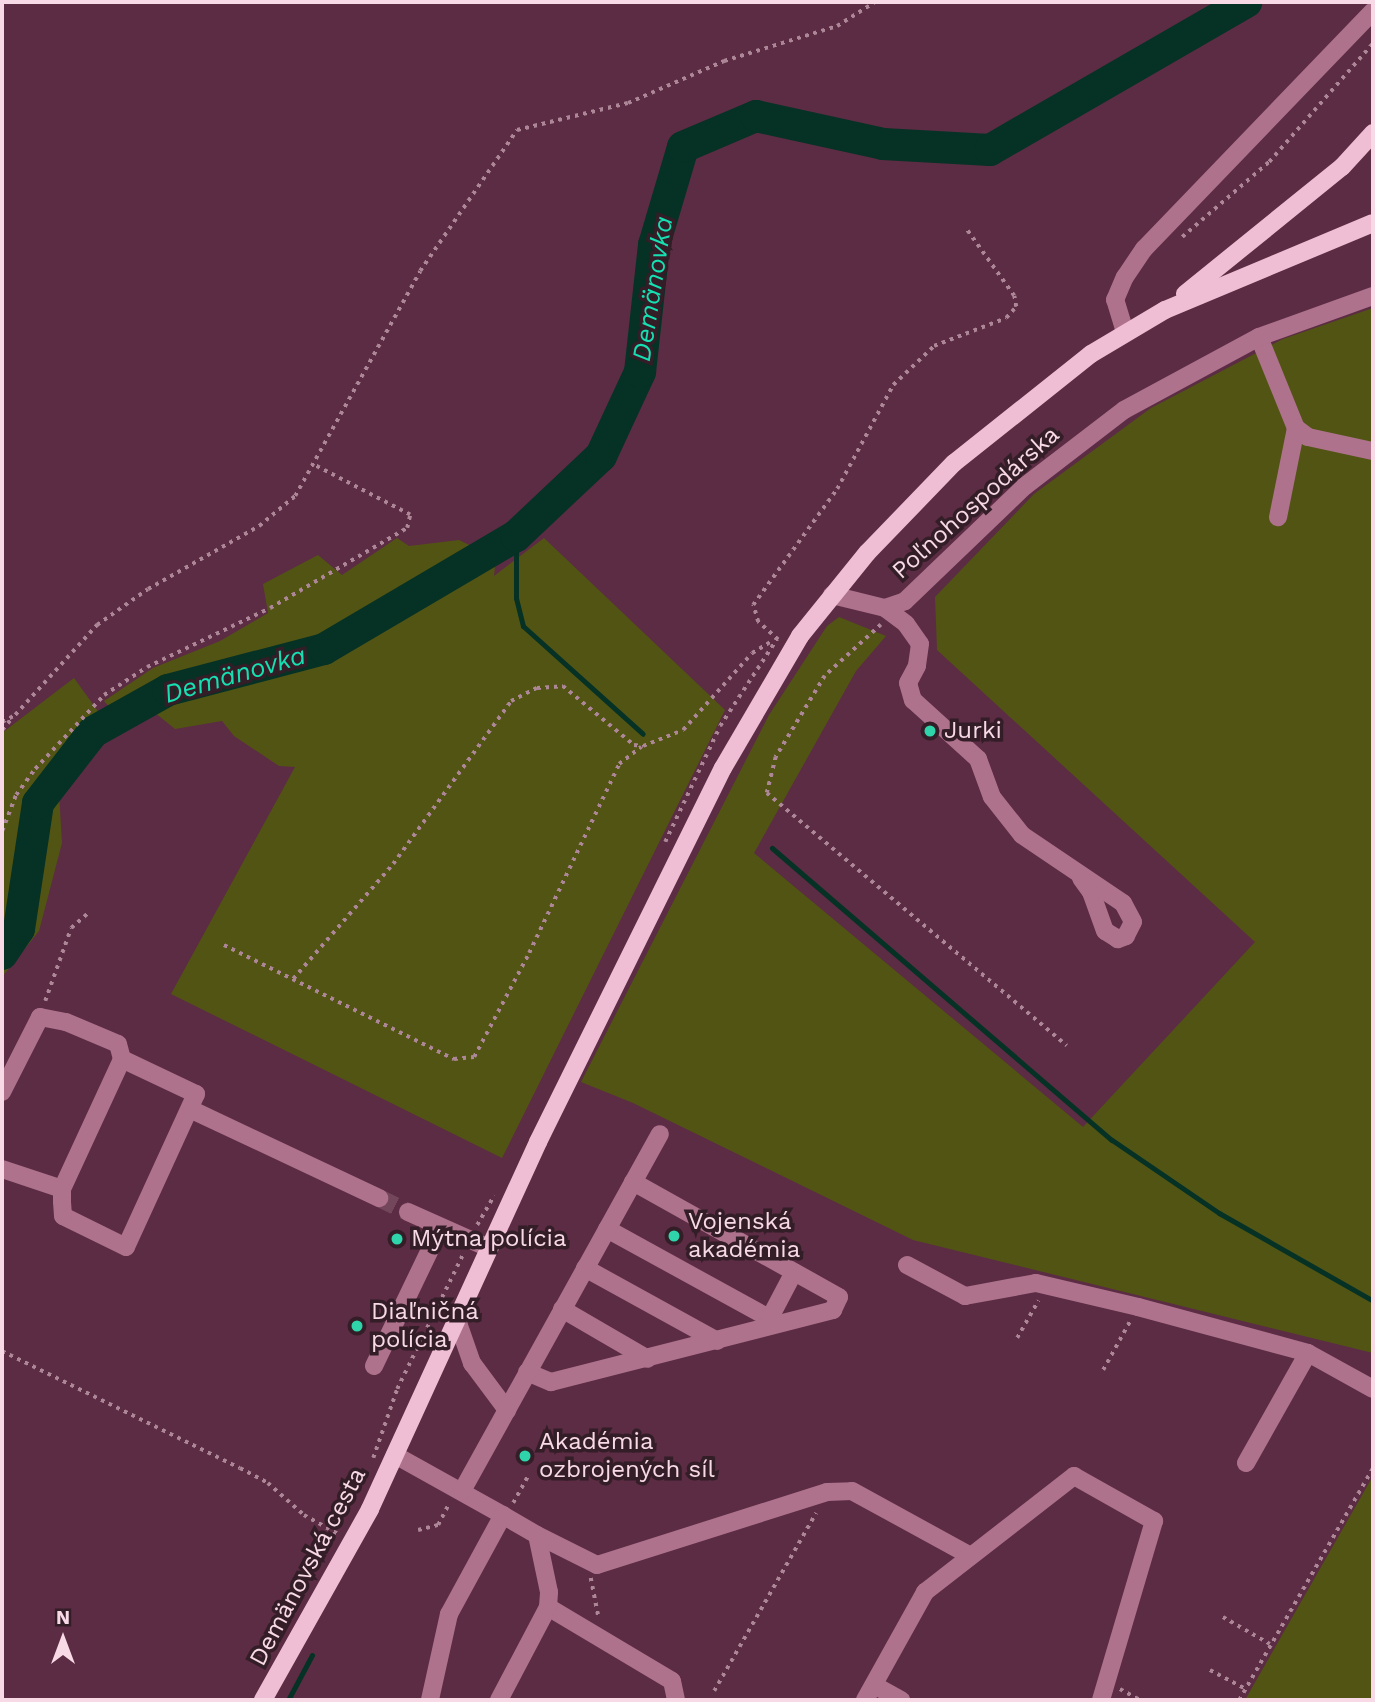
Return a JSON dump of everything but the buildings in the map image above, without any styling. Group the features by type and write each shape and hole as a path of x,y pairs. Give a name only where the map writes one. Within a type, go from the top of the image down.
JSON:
{"main road":[{"path":"1166,310 1342,167 1373,133"},
{"path":"1166,310 1373,223"},
{"name":"Demänovská cesta","path":"263,1700 353,1540 395,1455 489,1248 783,645 832,595 902,515 984,436 1125,332 1166,310"}],"street":[{"path":"1125,332 1115,300 1137,258 1373,11"},
{"name":"Poľnohospodárska","path":"832,595 889,611 929,583 995,513 1085,438 1164,386 1259,337 1373,296"},
{"path":"1259,337 1296,428 1308,437 1373,451"},
{"path":"1278,517 1296,428"},
{"path":"889,611 920,644 917,666 908,683 913,700 978,759 992,797 1022,835 1081,878"},
{"path":"2,1092 40,1017 66,1022 118,1044 122,1059 62,1188 63,1216 126,1247 192,1110 196,1094 122,1059"},
{"path":"192,1110 379,1198"},
{"path":"460,1490 660,1134"},
{"path":"2,1170 62,1188"},
{"path":"527,1372 551,1382 717,1341 767,1323 832,1310 839,1297 633,1182"},
{"path":"408,1212 489,1248"},
{"path":"374,1366 441,1227"},
{"path":"607,1229 767,1323"},
{"path":"907,1265 965,1296 1048,1284 1138,1307 1308,1353 1373,1389"},
{"path":"585,1268 717,1341"},
{"path":"767,1323 794,1272"},
{"path":"562,1309 648,1359"},
{"path":"457,1320 472,1363 507,1410"},
{"path":"1245,1463 1308,1353"},
{"path":"395,1455 588,1563 604,1564 827,1492 864,1496 969,1555"},
{"path":"901,1700 869,1692 925,1592 1073,1476 1154,1521 1101,1700"},
{"path":"430,1700 449,1614 503,1516"},
{"path":"499,1700 548,1607 549,1592 537,1535"},
{"path":"548,1607 672,1681 676,1700"}],"path":[{"path":"2,730 97,625 148,589 259,526 295,496 420,271 517,130 628,103 724,61 837,26 875,2"},
{"path":"1172,245 1269,162 1373,43"},
{"path":"783,645 758,622 753,605 837,489 893,385 934,346 997,323 1016,307 1014,296 965,229"},
{"path":"2,831 16,795 35,769 104,695 147,667 203,644 334,573 407,528 410,515 314,465"},
{"path":"889,611 825,676 776,757 767,793 1068,1046"},
{"path":"225,945 454,1059 480,1054 619,764 643,746 684,730 752,653 783,645"},
{"path":"293,979 393,864 511,701 537,688 563,686 634,745 643,746"},
{"path":"2,722 15,715"},
{"path":"40,1017 71,928 88,913"},
{"path":"1017,1338 1048,1284"},
{"path":"1103,1370 1138,1307"},
{"path":"2,1351 249,1473 304,1516 353,1540"},
{"path":"1239,1700 1373,1468"},
{"path":"418,1530 438,1525 460,1490"},
{"path":"714,1691 827,1492"},
{"path":"588,1563 603,1638"},
{"path":"1223,1617 1270,1644"},
{"path":"1210,1670 1245,1689"}],"shaded area":[{"path":"1373,308 1373,1353 913,1240 633,1103 581,1082 769,715 827,626 839,617 886,636 856,671 754,853 1083,1127 1255,942 937,650 935,597 1034,494 1151,408 1283,339"},
{"path":"397,538 409,546 459,540 496,558 494,576 544,538 725,710 502,1158 171,994 295,767 279,766 234,736 222,721 175,729 138,699 111,709 104,701 153,668 220,641 268,613 263,584 318,555 342,575"},
{"path":"74,678 100,714 35,792 59,793 62,843 39,931 2,977 2,733"},
{"path":"1373,1476 1373,1700 1245,1700"}],"waterway":[{"name":"Demänovka","path":"2,954 19,929 38,803 93,732 168,690 324,649 516,536 601,456 640,372 654,245 683,147 756,116 883,144 990,150 1246,2"},
{"path":"516,536 516,598 523,626 643,734"},
{"path":"772,848 1112,1140 1219,1213 1373,1301"},
{"path":"288,1700 312,1655"}],"tunnel":[{"path":"379,1198 408,1212"}],"place":[{"name":"Jurki","path":"930,731"},
{"name":"Vojenská akadémia","path":"674,1236"},
{"name":"Mýtna polícia","path":"397,1239"},
{"name":"Diaľničná polícia","path":"357,1326"},
{"name":"Akadémia ozbrojených síl","path":"525,1456"}]}
